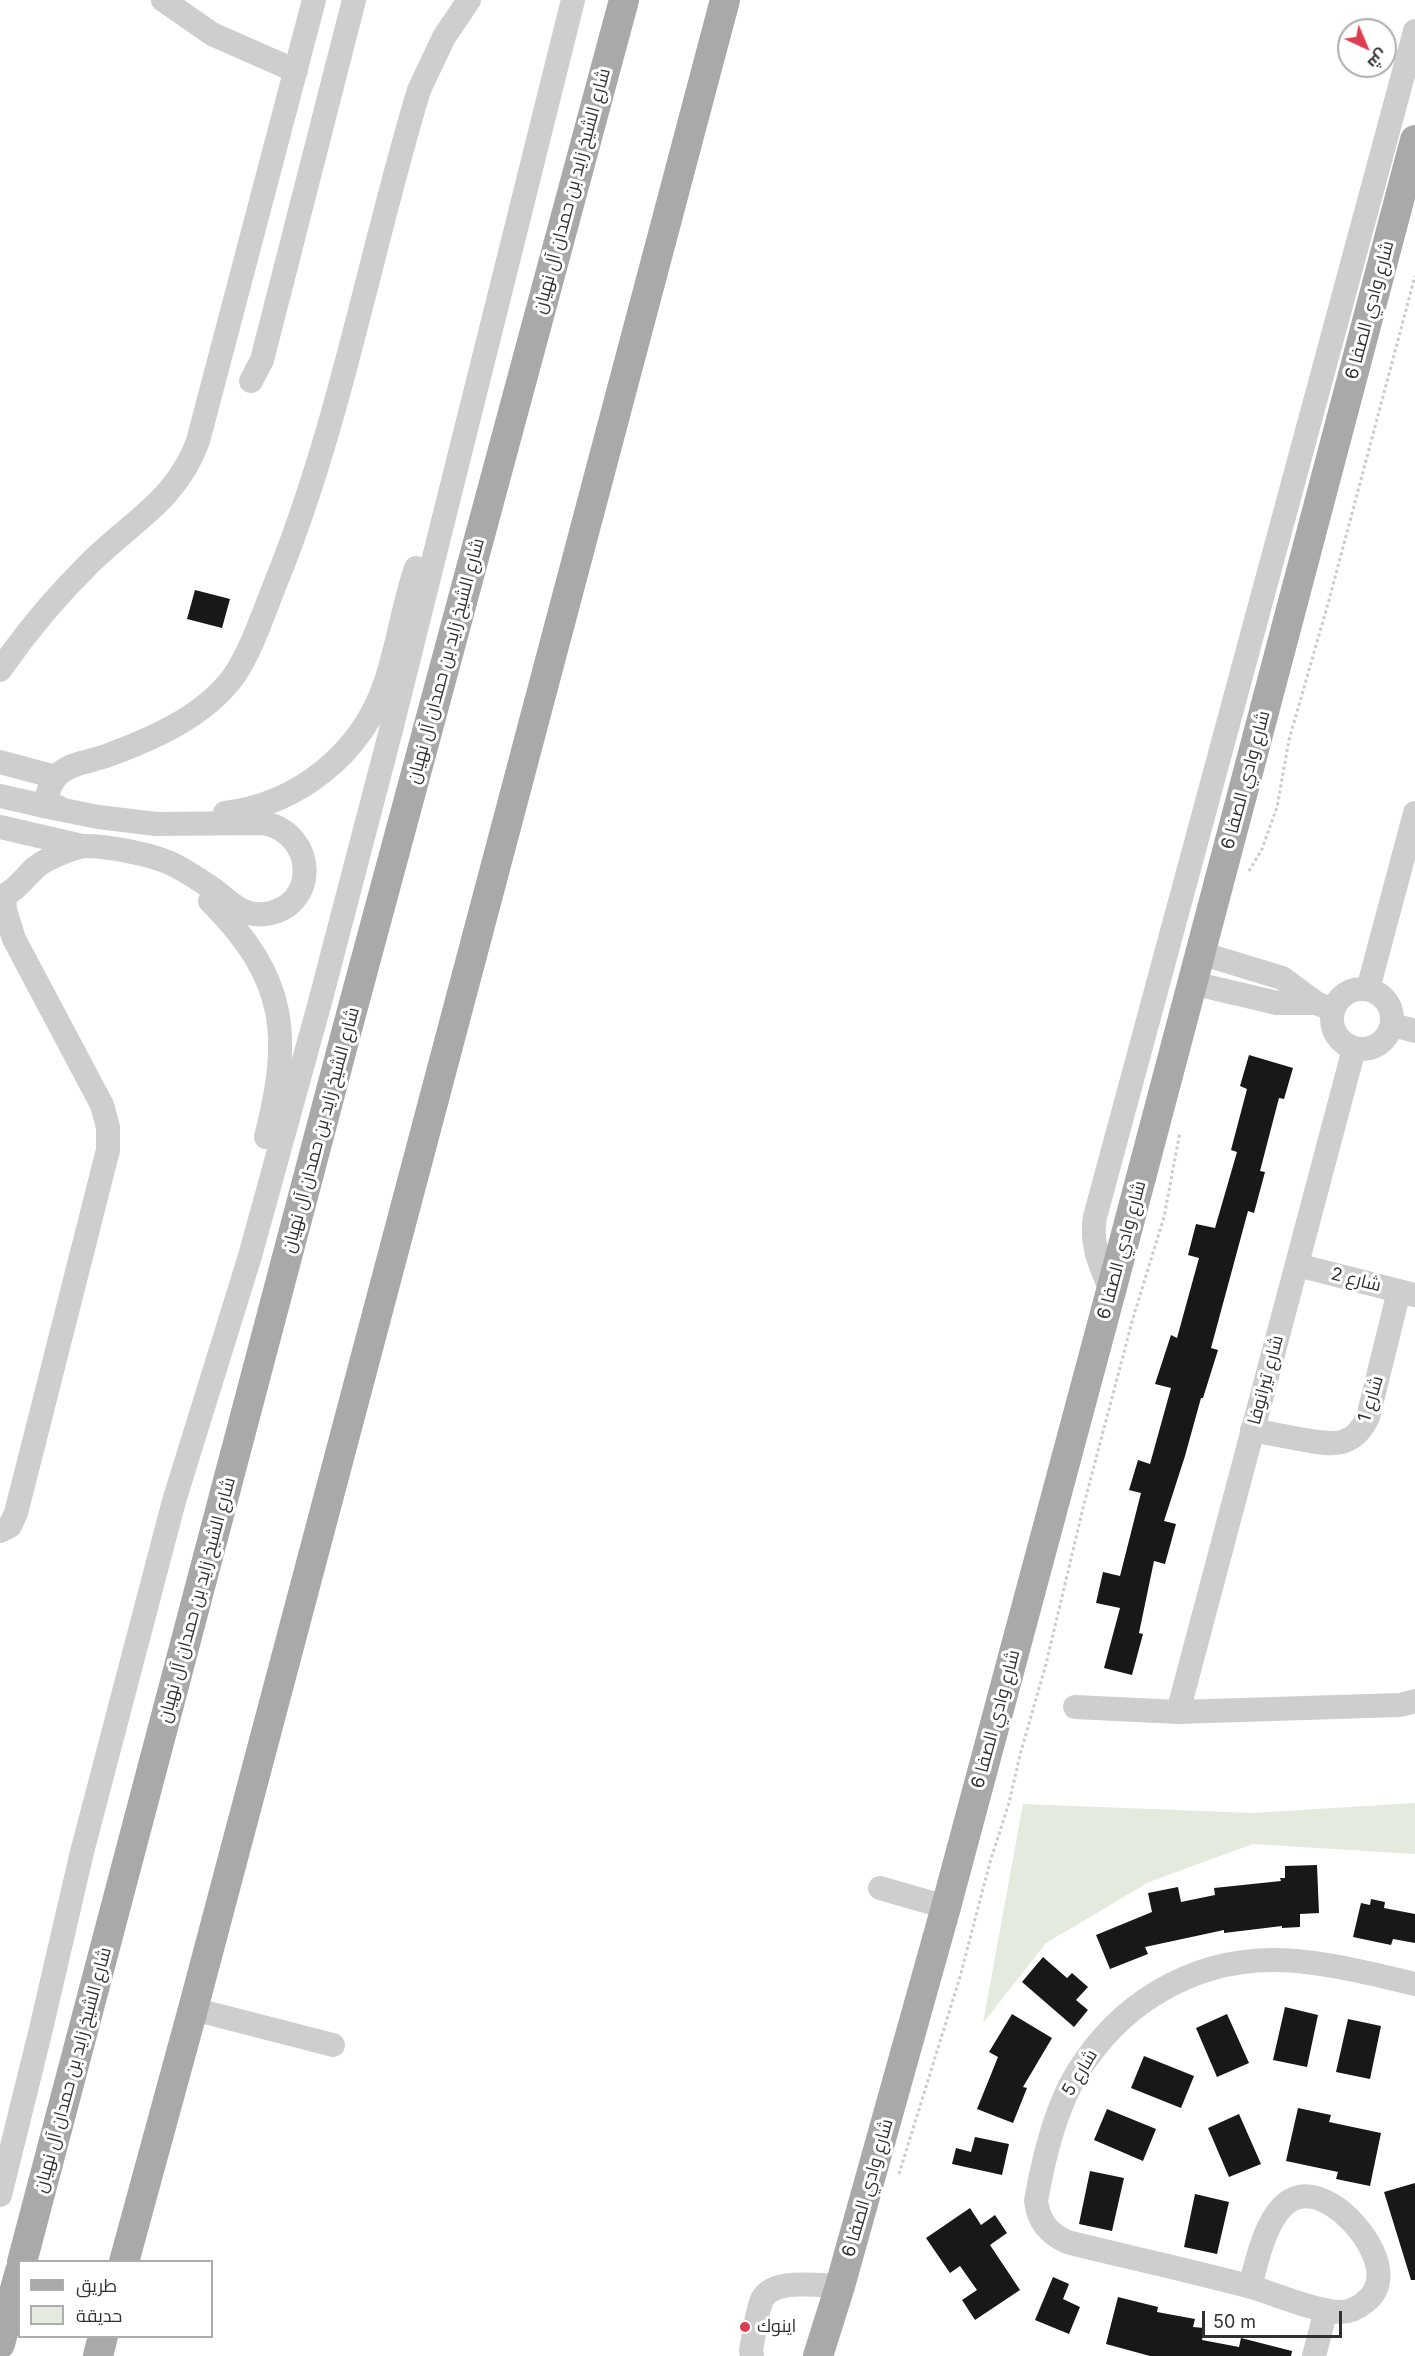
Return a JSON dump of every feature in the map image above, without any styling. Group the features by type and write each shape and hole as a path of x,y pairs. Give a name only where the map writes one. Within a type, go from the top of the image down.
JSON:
{"main road":[{"name":"شارع الشيخ زايد بن حمدان آل نهيان","path":"23,2260 349,1022 624,0"},
{"path":"125,2260 725,0"},
{"name":"شارع وادي الصفا 6","path":"818,2356 840,2286 946,1906 1415,140"},
{"path":"0,2344 18,2278"},
{"path":"98,2356 103,2338"}],"street":[{"path":"163,0 212,34 296,71"},
{"path":"0,670 65,588 114,541 161,501 187,467 198,441 314,0"},
{"path":"250,381 262,360 354,0"},
{"path":"44,806 50,787 56,777 66,769 118,751 196,713 225,688 245,656 291,546 319,460 419,90 444,37 469,0"},
{"path":"0,2195 82,1852 174,1501 250,1256 332,956 573,0"},
{"path":"1111,1291 1096,1254 1093,1230 1095,1217 1415,31"},
{"path":"44,806 217,814 239,811 272,801 321,774 353,742 377,704 385,683 422,548 459,457"},
{"path":"0,762 56,777"},
{"path":"0,796 108,818 156,825 254,823 275,825 292,836 298,844 303,854 305,874 303,884 292,902 274,912 254,914 235,907 200,880 170,863 138,854 83,846 0,827"},
{"path":"1368,989 1415,813"},
{"path":"0,1531 10,1526 14,1520 108,1150 108,1127 102,1105 14,939 5,910 2,896 12,891 37,866 83,846 157,870 195,889 226,917 245,940 270,985 280,1027 280,1070 277,1092 250,1199 248,1226 250,1256"},
{"path":"1192,983 1277,1003 1317,1006 1338,1001 1347,993 1357,989 1368,989 1379,993 1388,1002 1404,1028 1388,1037 1379,1046 1366,1050 1354,1049 1338,1038 1332,1020 1317,1006 1282,978 1200,953"},
{"path":"1232,992 1240,964"},
{"name":"شارع تيرانوفا","path":"1178,1712 1354,1049"},
{"name":"شارع 2","path":"1297,1265 1407,1293"},
{"name":"شارع 1","path":"1252,1430 1328,1444 1348,1440 1357,1435 1368,1418 1407,1293"},
{"path":"1075,1707 1178,1712 1400,1705 1415,1701"},
{"path":"880,1888 946,1906"},
{"name":"شارع 5","path":"1250,2287 1264,2234 1271,2220 1282,2208 1296,2199 1311,2197 1325,2201 1342,2211 1356,2225 1375,2258 1379,2272 1376,2287 1368,2300 1356,2309 1341,2313 1250,2287 1067,2242 1054,2236 1045,2226 1037,2208 1038,2187 1059,2111 1075,2076 1097,2045 1123,2017 1154,1994 1182,1979 1211,1968 1242,1962 1273,1960 1388,1977 1415,1984"},
{"path":"193,2009 333,2044"},
{"path":"0,2134 18,2076 41,2030"},
{"path":"752,2356 751,2350 761,2301 766,2294 781,2286 840,2286"},
{"path":"1314,2356 1326,2310"}],"path":[{"path":"1245,878 1262,849 1277,807 1289,740 1329,600 1415,276"},
{"path":"897,2178 960,1977 990,1862 1009,1803 1130,1327 1164,1217 1181,1126"}],"green space":[{"path":"1415,1803 1415,1854 1253,1844 1149,1882 1046,1943 983,2023 1023,1804 1252,1813"}],"building":[{"path":"195,590 230,599 222,628 187,619"},
{"path":"1249,1055 1293,1068 1284,1099 1279,1098 1260,1171 1265,1172 1254,1213 1248,1211 1211,1348 1218,1350 1164,1521 1176,1524 1165,1564 1154,1561 1139,1633 1143,1634 1132,1675 1104,1668 1120,1608 1096,1603 1103,1572 1120,1576 1141,1493 1129,1490 1138,1460 1150,1464 1171,1388 1155,1384 1171,1335 1177,1338 1199,1258 1188,1255 1196,1224 1215,1228 1237,1152 1231,1150 1247,1089 1240,1086"},
{"path":"1317,1865 1319,1913 1300,1914 1300,1927 1282,1928 1282,1926 1224,1933 1224,1930 1145,1947 1148,1954 1110,1969 1096,1935 1152,1912 1148,1893 1178,1887 1181,1902 1215,1895 1214,1888 1281,1881 1280,1878 1285,1878 1285,1866"},
{"path":"1371,1899 1385,1902 1384,1908 1415,1914 1415,1943 1393,1939 1391,1945 1353,1937 1361,1903 1370,1905"},
{"path":"1043,1957 1067,1978 1072,1973 1088,1987 1076,2000 1088,2010 1074,2027 1022,1982"},
{"path":"1285,2007 1318,2015 1307,2067 1273,2060"},
{"path":"1012,2014 1052,2038 1023,2087 1027,2088 1013,2123 977,2109 998,2057 989,2052"},
{"path":"1227,2014 1249,2063 1217,2077 1196,2028"},
{"path":"1348,2019 1381,2026 1370,2079 1336,2072"},
{"path":"1144,2056 1194,2076 1181,2108 1131,2088"},
{"path":"1298,2108 1331,2115 1329,2122 1381,2133 1370,2186 1336,2179 1338,2172 1286,2161"},
{"path":"1107,2109 1156,2129 1143,2161 1094,2140"},
{"path":"1239,2114 1261,2164 1229,2177 1208,2128"},
{"path":"975,2137 1009,2144 1002,2175 952,2164 956,2148 971,2152"},
{"path":"1090,2171 1124,2178 1112,2231 1079,2224"},
{"path":"1415,2183 1415,2280 1411,2280 1384,2192"},
{"path":"1195,2194 1229,2202 1217,2254 1184,2247"},
{"path":"970,2208 981,2225 995,2215 1007,2233 990,2245 1020,2290 975,2320 962,2300 977,2290 960,2266 950,2273 926,2238"},
{"path":"1053,2277 1069,2284 1063,2299 1080,2307 1069,2334 1035,2320"},
{"path":"1118,2297 1158,2307 1157,2312 1195,2319 1193,2327 1204,2328 1202,2340 1239,2347 1241,2338 1292,2351 1291,2356 1150,2356 1106,2344"}],"place":[{"name":"اينوك","path":"745,2327"}]}
